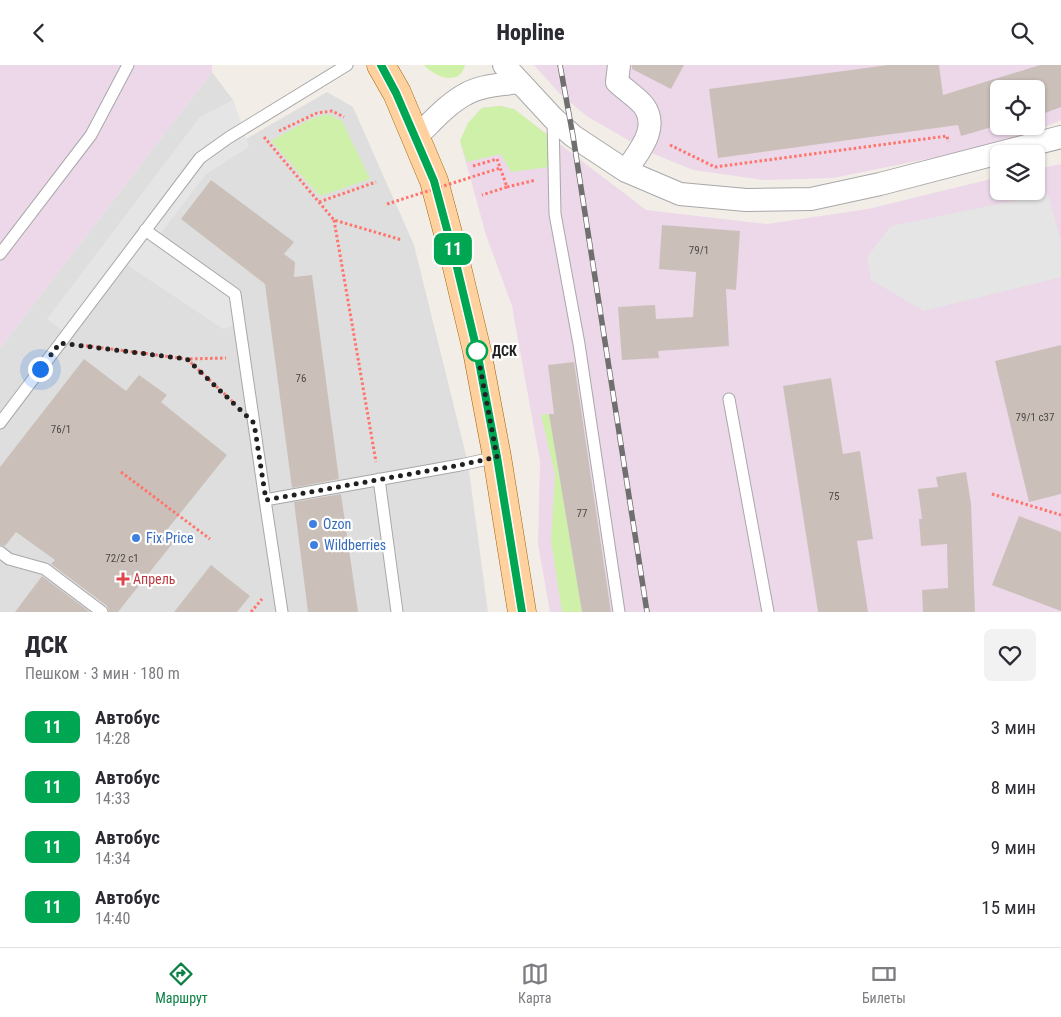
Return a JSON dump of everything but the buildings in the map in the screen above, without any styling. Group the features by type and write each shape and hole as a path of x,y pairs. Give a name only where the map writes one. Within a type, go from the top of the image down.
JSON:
{"main road":[{"path":"381,65 396,93 434,181 456,263 477,351 497,457 522,612"}],"street":[{"path":"504,65 553,118 573,136 626,171 680,194 746,200 811,199 880,184 1061,137"},
{"path":"619,65 617,82 644,107 650,120 649,135 626,171"},
{"path":"416,137 449,106 467,93 484,87 519,82"}],"lane":[{"path":"0,254 91,135 128,65"},
{"path":"0,423 200,158 347,65"},
{"path":"553,118 555,214 579,344 620,612"},
{"path":"145,230 235,294 282,612"},
{"path":"729,399 768,612"},
{"path":"266,500 497,457"},
{"path":"380,479 398,612"},
{"path":"0,552 9,559 45,569 102,612"}],"path":[{"path":"274,133 318,113 332,111 344,117"},
{"path":"254,123 334,220 380,479"},
{"path":"649,135 715,167 947,136 953,165"},
{"path":"257,142 265,137"},
{"path":"473,166 497,159 507,187"},
{"path":"387,204 500,168"},
{"path":"319,202 376,182"},
{"path":"482,195 518,184"},
{"path":"334,220 402,240"},
{"path":"60,343 187,359 244,357"},
{"path":"187,359 254,423"},
{"path":"121,472 210,539"},
{"path":"992,494 1061,515"}],"shaded area":[{"path":"0,65 212,65 212,72 0,348"},
{"path":"534,65 1061,65 1061,120 1045,127 1045,80 990,80 990,135 1023,135 961,152 833,178 764,180 693,170 649,152 588,117 559,93"},
{"path":"212,72 233,100 246,139 327,92 353,107 414,245 468,463 488,612 0,612 0,348"},
{"path":"233,100 249,147 206,174 157,238 235,294 240,325 223,329 127,265 72,338 47,319 200,117"},
{"path":"500,106 514,109 646,210 767,224 868,209 990,179 990,200 1045,200 1045,167 1061,164 1061,612 550,612 538,544 540,462 512,306 486,235 460,141 468,123 482,108"},
{"path":"1048,194 1061,242 1061,277 924,311 871,280 867,257 891,226 1019,200 1045,200 1045,195"}],"green space":[{"path":"424,65 465,65 458,76 446,78 434,73"},
{"path":"500,106 514,109 550,137 549,167 511,172 501,154 467,162 460,141 468,123 482,108"},
{"path":"328,114 342,121 370,179 320,196 271,141 311,119"},
{"path":"549,414 582,612 562,612 551,540 555,474 541,415"}],"railway":[{"path":"560,65 573,136 647,612"}],"bus line":[{"name":"11","path":"381,65 396,93 434,181 456,263 477,351 497,457 522,612"}],"place":[{"name":"ДСК","path":"477,351"},
{"name":"Ozon","path":"313,524"},
{"name":"Fix Price","path":"136,538"},
{"name":"Wildberries","path":"314,545"},
{"name":"Апрель","path":"123,579"}],"route":[{"path":"40,369 60,343 187,359 254,423 266,500 497,457 477,351"}]}
